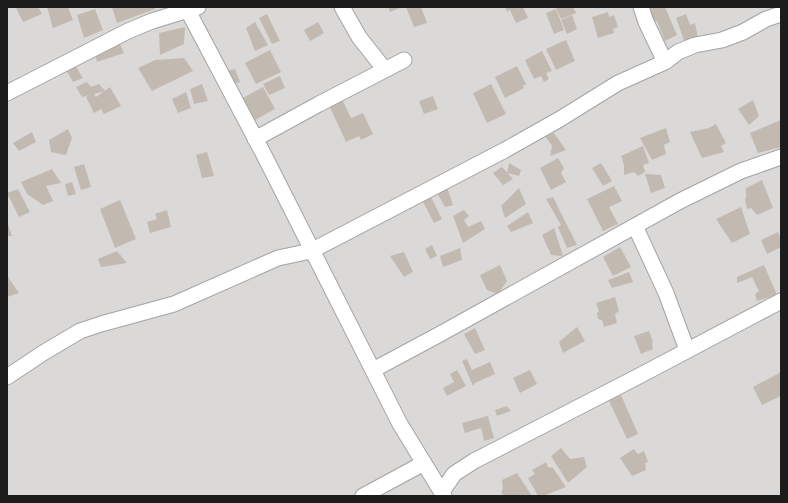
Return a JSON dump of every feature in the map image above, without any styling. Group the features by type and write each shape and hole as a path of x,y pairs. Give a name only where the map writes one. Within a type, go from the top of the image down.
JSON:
{"street":[{"path":"342,7 359,38 385,70"},
{"path":"641,7 646,22 665,62"},
{"path":"7,93 128,31 191,8 255,139 372,370 400,424 443,494 454,474 474,461 781,301"},
{"path":"7,377 80,331 174,304 278,258 311,251 506,150 572,112 618,82 665,62 678,52 695,45 722,40 743,32 766,19 781,14"},
{"path":"255,139 404,60"},
{"path":"372,370 442,333 680,201 741,171 781,157"},
{"path":"636,226 666,293 687,350"},
{"path":"363,496 424,463"}],"shaded area":[{"path":"7,7 781,7 781,496 7,496"}],"building":[{"path":"38,7 42,14 23,22 16,8"},
{"path":"47,7 68,7 73,20 53,28"},
{"path":"112,7 154,7 155,9 117,23"},
{"path":"388,7 402,7 390,12"},
{"path":"406,7 421,7 427,23 414,27"},
{"path":"505,7 523,7 528,18 516,23 510,10 507,12"},
{"path":"573,7 576,13 561,19 556,8"},
{"path":"645,7 665,7 677,35 665,41 657,21 651,23"},
{"path":"95,9 103,30 84,38 77,15"},
{"path":"556,9 564,30 554,34 546,13"},
{"path":"608,12 609,17 614,15 618,27 613,29 614,33 598,38 592,17"},
{"path":"267,14 280,41 272,44 259,18"},
{"path":"686,14 690,25 695,23 698,38 685,43 676,18"},
{"path":"572,15 577,29 567,34 561,20"},
{"path":"255,22 268,45 255,51 246,28"},
{"path":"318,22 324,33 310,41 304,30"},
{"path":"185,27 184,44 160,55 159,33"},
{"path":"566,40 575,61 556,70 546,49"},
{"path":"119,42 124,53 97,62 95,54"},
{"path":"270,50 281,72 256,84 245,63"},
{"path":"542,51 552,71 546,73 549,79 544,82 541,76 534,79 525,60"},
{"path":"184,58 193,71 152,91 138,68 155,60"},
{"path":"75,65 83,78 73,82 66,70"},
{"path":"517,66 526,84 523,86 524,88 505,98 495,77"},
{"path":"235,69 240,82 230,85 223,72"},
{"path":"280,76 285,88 269,95 263,84"},
{"path":"87,82 91,87 99,84 105,91 110,87 121,106 104,114 101,109 94,113 86,97 89,95 82,97 76,87","holes":["104,91 96,97 94,94"]},
{"path":"202,84 208,101 194,104 190,89"},
{"path":"491,84 506,114 487,123 473,93"},
{"path":"263,87 275,109 255,120 243,98"},
{"path":"186,92 191,108 178,113 172,99"},
{"path":"433,96 438,109 424,114 419,101"},
{"path":"341,97 351,118 363,113 373,134 361,140 359,136 346,142 328,103"},
{"path":"753,100 759,116 749,125 738,109"},
{"path":"781,120 781,147 758,153 750,133"},
{"path":"716,124 726,143 721,146 724,152 702,158 690,132 709,128"},
{"path":"666,128 670,142 664,145 666,154 652,160 640,138"},
{"path":"68,129 72,138 66,155 51,152 49,140"},
{"path":"32,132 36,142 19,151 13,143"},
{"path":"554,133 566,150 550,156 552,146 545,136"},
{"path":"643,146 649,163 643,165 645,172 638,176 634,172 624,175 624,165 621,156"},
{"path":"207,152 214,176 202,178 196,155"},
{"path":"558,158 564,168 561,173 566,182 551,190 540,168"},
{"path":"509,163 521,170 519,176 507,173"},
{"path":"601,163 612,181 603,186 592,168"},
{"path":"84,164 91,187 81,190 74,167"},
{"path":"502,167 513,179 503,185 493,173"},
{"path":"52,169 61,183 46,186 53,201 43,205 27,194 21,182"},
{"path":"645,174 661,175 665,188 651,193"},
{"path":"762,180 773,208 757,215 751,208 747,209 745,199 746,188"},
{"path":"72,182 76,194 68,196 65,184"},
{"path":"614,186 622,201 609,207 618,224 603,231 587,199"},
{"path":"447,187 453,205 445,207 436,191"},
{"path":"519,188 526,204 505,218 501,206"},
{"path":"18,189 30,212 19,217 7,193"},
{"path":"429,193 442,219 434,223 421,198"},
{"path":"553,197 577,245 567,248 558,227 561,225 546,199"},
{"path":"120,200 136,239 115,248 100,209"},
{"path":"741,207 750,234 732,243 716,219"},
{"path":"167,210 171,227 150,233 147,222 157,219 155,214"},
{"path":"464,210 469,216 464,220 468,227 481,221 485,229 463,243 453,216"},
{"path":"528,212 533,223 511,232 507,226"},
{"path":"7,221 12,236 7,236"},
{"path":"554,228 563,256 551,255 542,235"},
{"path":"778,232 781,239 781,247 767,254 761,240"},
{"path":"432,245 437,256 430,259 425,249"},
{"path":"620,247 631,267 613,276 603,257"},
{"path":"460,248 462,260 443,267 440,256"},
{"path":"117,251 127,263 101,267 98,259"},
{"path":"404,252 413,272 404,277 390,256"},
{"path":"500,265 507,281 498,294 487,290 480,275"},
{"path":"764,265 777,295 757,301 755,294 759,291 752,277 737,283 737,277"},
{"path":"629,272 633,282 612,288 608,280"},
{"path":"8,277 19,293 7,297 7,278"},
{"path":"615,297 619,311 615,314 617,323 604,327 602,320 598,319 597,313 599,311 596,303"},
{"path":"577,327 585,341 563,353 559,342"},
{"path":"475,328 485,350 475,354 464,334"},
{"path":"649,331 653,342 653,349 641,354 634,336"},
{"path":"467,359 472,370 490,362 495,374 475,383 473,386 462,361"},
{"path":"457,370 466,386 447,396 443,388 454,382 450,374"},
{"path":"530,370 537,384 520,393 513,378"},
{"path":"781,372 781,396 762,405 753,387"},
{"path":"621,395 638,434 627,439 609,401"},
{"path":"507,406 511,411 497,416 495,410"},
{"path":"488,416 494,438 484,441 481,428 465,433 462,423"},
{"path":"561,448 570,459 584,457 587,467 568,483 551,456"},
{"path":"634,449 638,454 644,451 648,462 645,463 646,470 632,476 620,458"},
{"path":"546,462 548,467 553,468 566,487 543,496 538,496 528,478 535,474 532,470"},
{"path":"517,473 532,496 503,496 501,492 503,489 502,480"}]}
